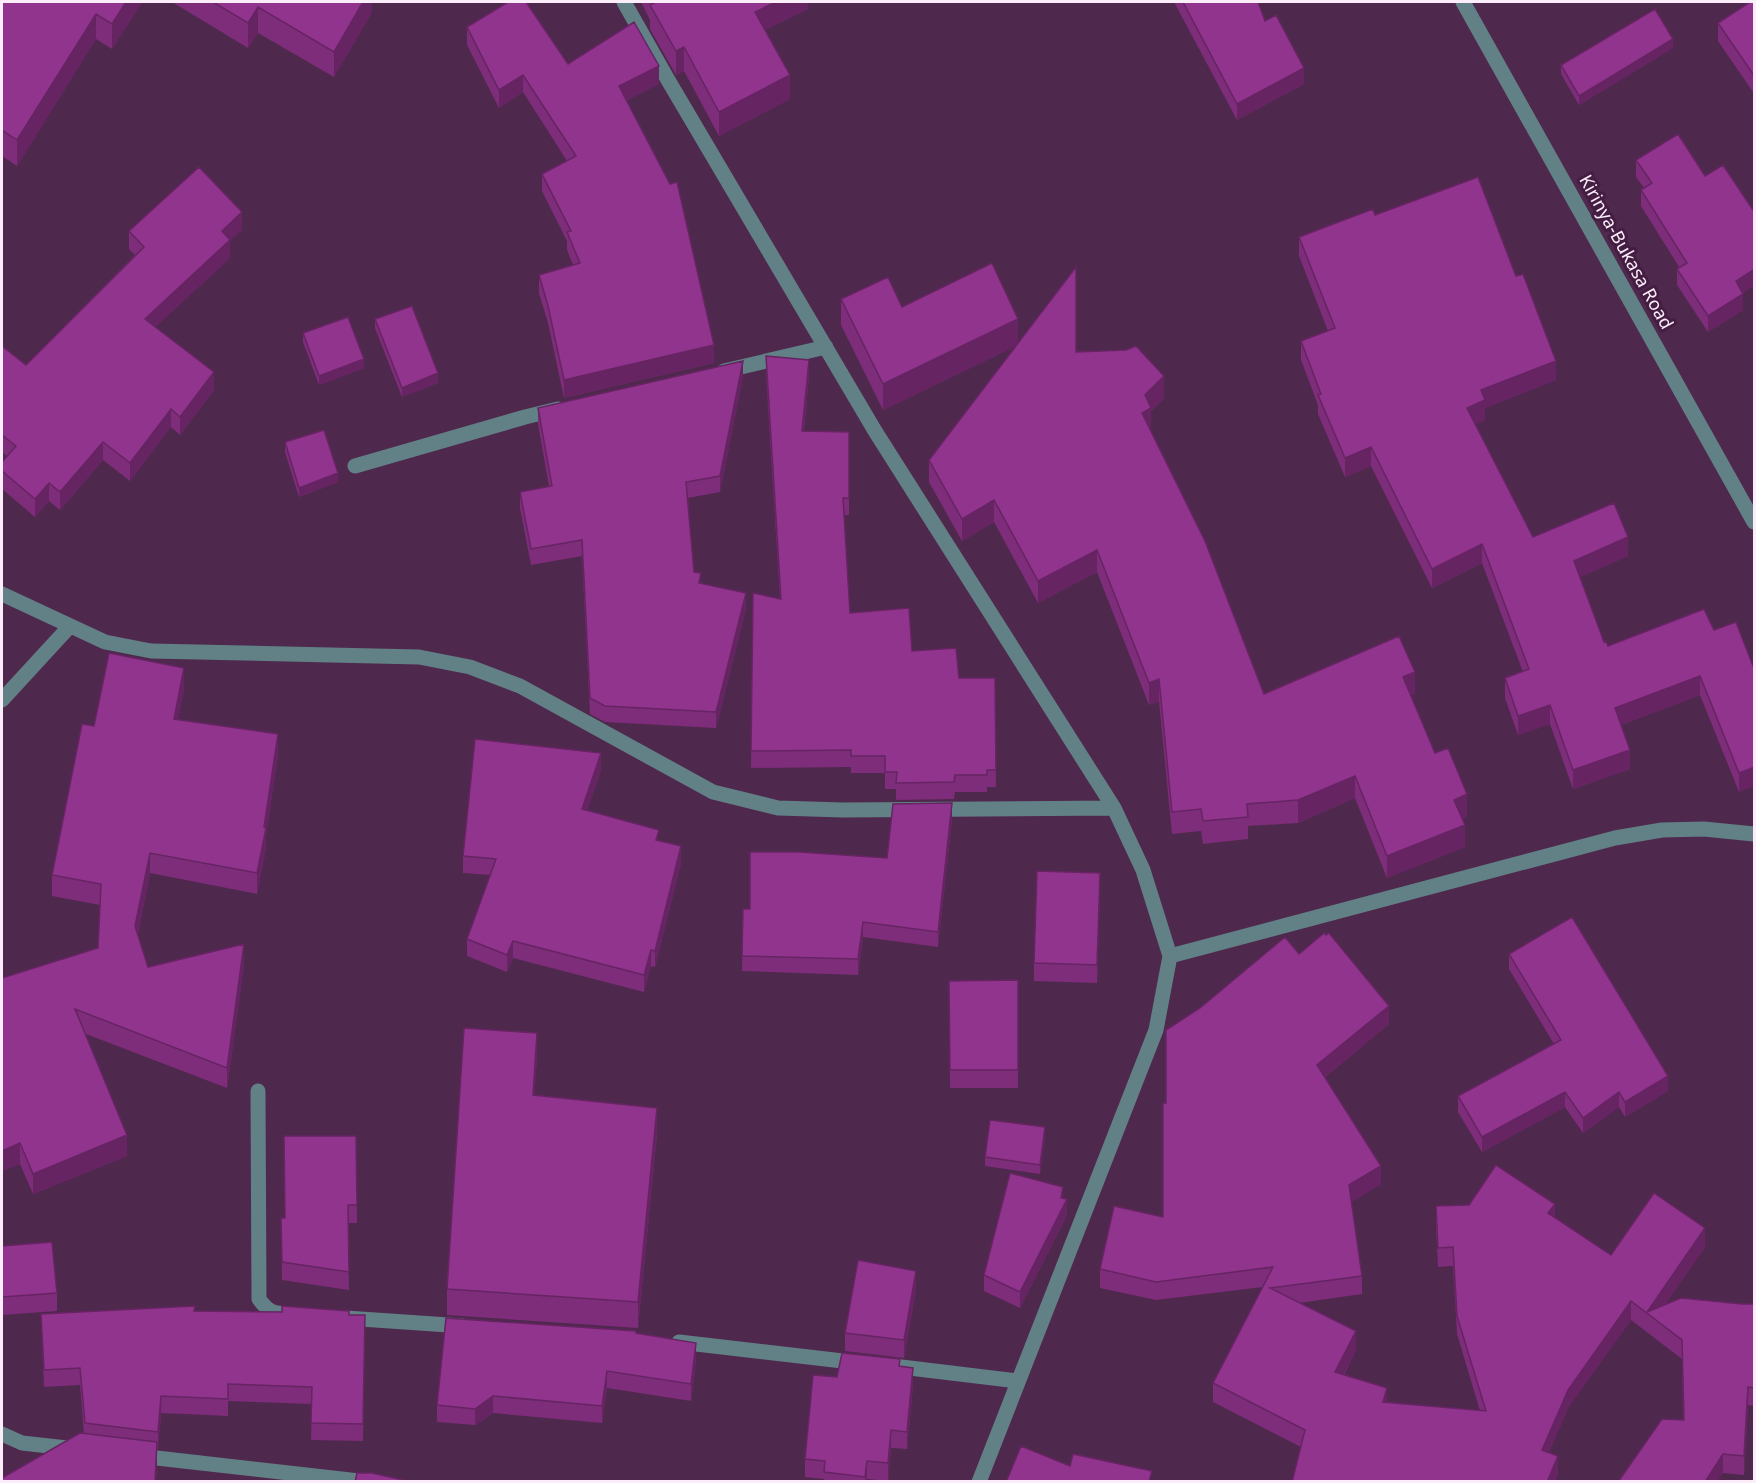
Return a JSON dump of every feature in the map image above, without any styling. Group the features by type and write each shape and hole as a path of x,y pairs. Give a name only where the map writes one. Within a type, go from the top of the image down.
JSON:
{"street":[{"path":"624,2 875,430 1114,808 1143,870 1170,956 1156,1030 979,1482"},
{"name":"Kirinya-Bukasa Road","path":"1463,2 1754,521"},
{"path":"710,374 826,347"},
{"path":"356,466 571,406"},
{"path":"2,594 105,642 151,651 419,657 470,667 520,686 712,792 778,808 843,810 1114,808"},
{"path":"2,700 70,626"},
{"path":"1170,956 1616,838 1672,830 1704,829 1755,834"},
{"path":"258,1091 259,1299 266,1309 273,1313 309,1316"},
{"path":"333,1317 476,1327"},
{"path":"666,1340 1018,1381"},
{"path":"2,1434 22,1443 91,1451"},
{"path":"126,1455 368,1482"}],"building":[{"path":"2,2 126,2 112,24 96,14 17,140 2,130"},
{"path":"213,2 363,2 334,52 258,7 248,23"},
{"path":"508,2 526,2 568,64 634,22 659,66 619,86 670,184 677,182 714,345 564,380 539,275 580,263 567,232 571,231 542,174 576,156 523,75 499,90 467,27"},
{"path":"653,2 776,2 755,12 790,75 719,112 684,47 676,51 650,5"},
{"path":"1183,2 1258,2 1265,21 1276,15 1304,68 1237,104"},
{"path":"1750,2 1755,3 1755,77 1718,23"},
{"path":"1655,9 1673,39 1579,96 1561,65"},
{"path":"1678,134 1705,176 1723,165 1755,213 1755,269 1736,281 1743,294 1708,316 1677,269 1687,263 1641,190 1652,183 1636,160"},
{"path":"199,167 242,212 222,231 230,240 145,319 214,372 180,417 171,409 130,463 103,442 60,492 49,483 35,499 2,471 2,462 16,446 2,435 2,346 26,365 144,247 129,231"},
{"path":"1478,177 1516,276 1523,274 1556,361 1481,390 1485,400 1467,408 1533,537 1614,503 1628,537 1574,561 1604,642 1606,641 1608,646 1704,609 1714,630 1736,622 1753,666 1755,666 1755,767 1739,773 1700,676 1615,708 1630,750 1573,770 1550,705 1518,716 1505,678 1529,669 1482,544 1432,569 1371,447 1345,458 1318,395 1321,394 1301,341 1335,328 1299,237 1373,209 1375,215"},
{"path":"992,263 1018,319 883,384 841,299 888,277 902,307"},
{"path":"1076,267 1076,352 1126,350 1136,346 1164,376 1145,395 1151,408 1142,413 1205,541 1264,694 1399,636 1415,672 1403,677 1435,753 1448,748 1467,794 1454,800 1465,825 1387,856 1355,776 1298,800 1247,804 1248,817 1203,821 1201,809 1172,812 1159,679 1149,683 1097,550 1038,581 994,500 962,519 929,460"},
{"path":"412,306 438,373 402,388 375,319"},
{"path":"348,317 364,359 319,376 303,333"},
{"path":"766,356 809,360 802,431 849,432 849,498 843,498 850,613 909,608 912,651 956,648 959,678 995,678 996,770 987,770 987,775 955,775 954,782 896,783 897,772 885,772 885,756 851,756 851,750 751,751 753,593 781,599"},
{"path":"743,361 720,476 686,482 694,572 701,573 699,583 746,593 716,712 605,706 590,698 582,540 531,549 520,492 552,486 538,408"},
{"path":"324,430 338,473 299,488 285,442"},
{"path":"109,653 184,668 174,719 278,734 264,827 266,828 257,873 150,853 135,926 148,967 244,944 227,1068 75,1009 127,1135 33,1174 20,1143 2,1151 2,978 98,948 101,884 52,875 82,724 94,726"},
{"path":"475,739 601,753 582,809 659,830 656,840 681,846 655,951 651,950 644,975 513,941 507,955 467,939 496,859 463,856"},
{"path":"952,803 938,932 863,922 858,959 742,956 743,909 750,909 750,852 799,852 887,858 893,804"},
{"path":"1037,871 1100,873 1097,965 1034,963"},
{"path":"1572,917 1668,1076 1625,1102 1619,1092 1583,1118 1565,1092 1482,1137 1458,1096 1561,1040 1509,954"},
{"path":"1324,933 1326,935 1329,933 1389,1006 1317,1065 1381,1166 1349,1185 1362,1276 1270,1288 1356,1331 1335,1372 1387,1388 1383,1402 1486,1411 1457,1316 1453,1247 1438,1248 1436,1206 1469,1205 1496,1165 1555,1204 1548,1213 1611,1255 1654,1193 1705,1228 1647,1312 1681,1298 1755,1304 1755,1381 1754,1388 1748,1387 1744,1456 1723,1454 1705,1482 1618,1482 1662,1419 1684,1420 1682,1340 1631,1301 1568,1390 1542,1450 1558,1456 1547,1482 1292,1482 1305,1430 1213,1383 1273,1267 1156,1282 1100,1269 1114,1206 1163,1217 1163,1103 1166,1103 1166,1030 1200,1008 1285,937 1299,954"},
{"path":"1018,980 1018,1070 950,1070 949,981"},
{"path":"464,1028 537,1033 533,1095 657,1108 638,1302 447,1289"},
{"path":"990,1120 1045,1127 1040,1165 985,1157"},
{"path":"284,1136 356,1136 357,1205 348,1205 349,1272 282,1262 281,1218 285,1218"},
{"path":"1010,1173 1063,1187 1061,1198 1067,1199 1020,1292 984,1275"},
{"path":"52,1242 57,1293 2,1297 2,1246"},
{"path":"858,1260 916,1271 904,1340 845,1333"},
{"path":"195,1306 194,1311 282,1312 282,1306 349,1311 349,1315 365,1315 363,1424 311,1423 312,1387 228,1384 228,1399 161,1396 158,1432 85,1423 80,1368 44,1370 41,1314"},
{"path":"446,1318 636,1331 636,1333 696,1343 691,1384 607,1371 602,1406 493,1396 475,1409 437,1405"},
{"path":"842,1353 900,1359 899,1366 913,1368 907,1432 891,1430 888,1463 867,1461 865,1477 824,1472 825,1461 805,1459 813,1375 837,1377"},
{"path":"80,1433 157,1442 155,1482 2,1482 2,1478"},
{"path":"1021,1446 1070,1466 1073,1454 1152,1471 1149,1482 1006,1482"},
{"path":"357,1473 372,1473 412,1482 355,1482"}]}
